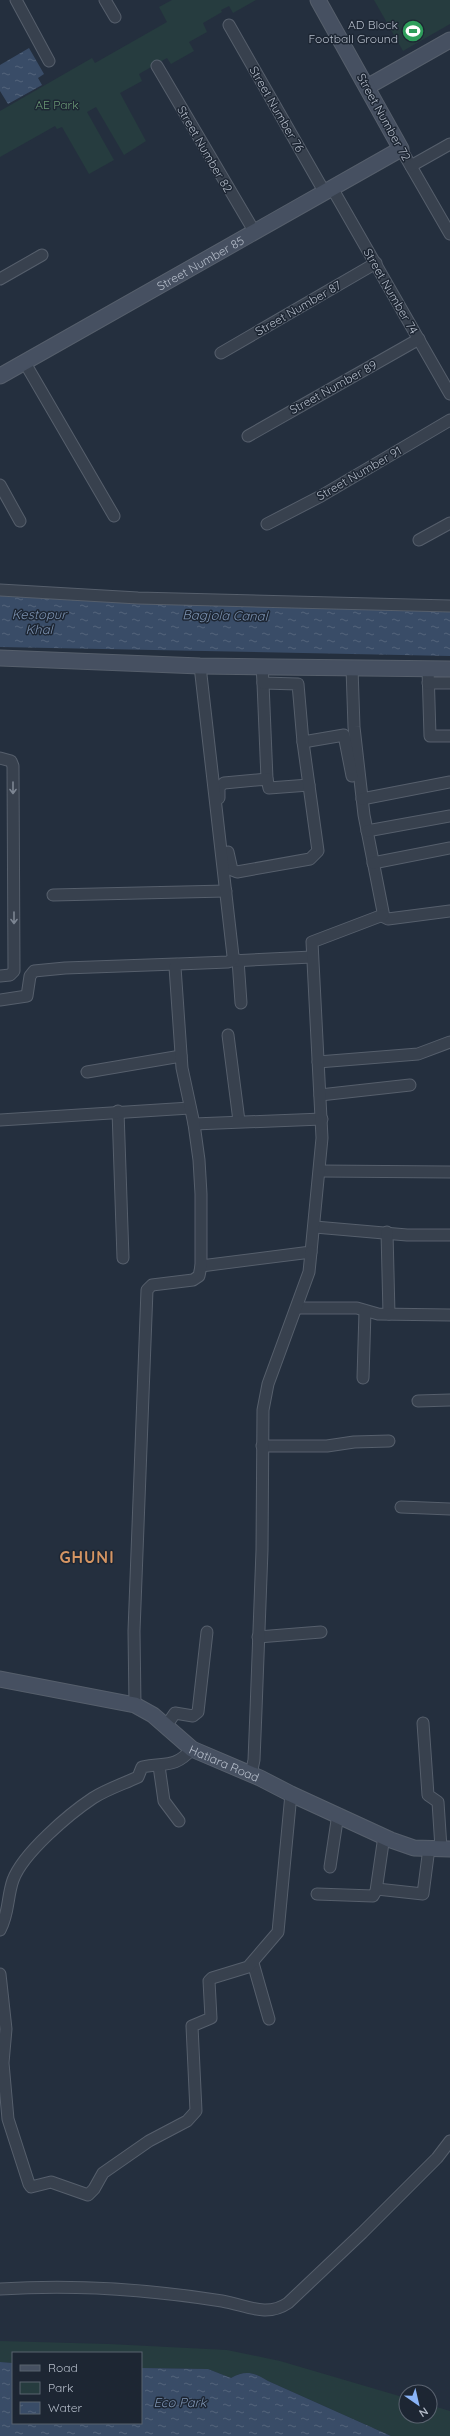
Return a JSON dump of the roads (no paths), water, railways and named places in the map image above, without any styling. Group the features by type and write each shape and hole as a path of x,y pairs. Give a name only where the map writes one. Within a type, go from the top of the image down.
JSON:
{"street":[{"path":"16,0 49,61"},
{"path":"105,0 115,17"},
{"name":"Street Number 72","path":"318,0 411,166 446,218 450,234"},
{"name":"Street Number 76","path":"229,25 329,190"},
{"path":"367,87 450,40"},
{"name":"Street Number 82","path":"157,66 254,232"},
{"path":"411,166 450,144"},
{"name":"Street Number 85","path":"1,373 24,362 401,148"},
{"name":"Street Number 74","path":"329,190 376,263 450,394"},
{"path":"0,279 42,255"},
{"name":"Street Number 87","path":"221,353 376,263"},
{"name":"Street Number 89","path":"248,436 419,339"},
{"path":"24,362 114,516"},
{"name":"Street Number 91","path":"267,524 321,496 450,420"},
{"path":"0,485 20,521"},
{"path":"419,540 450,523"},
{"path":"0,590 138,598 450,606"},
{"path":"0,658 200,666 352,668 428,676 450,683"},
{"path":"200,666 233,956 241,1003"},
{"path":"262,666 268,785 273,788 309,785"},
{"path":"267,779 224,784 219,787 230,866 234,872 310,859 316,854 318,847 303,742 298,667"},
{"path":"352,668 354,727 362,799 383,915 388,919 450,911"},
{"path":"428,676 450,669"},
{"path":"428,676 430,736 450,736"},
{"path":"263,683 298,684"},
{"path":"303,742 344,735 352,776"},
{"path":"0,758 11,761 13,766 14,971 10,975 0,976"},
{"path":"362,799 450,782"},
{"path":"367,831 450,816"},
{"path":"373,863 450,848"},
{"path":"53,895 226,891"},
{"path":"251,1774 255,1755 262,1550 262,1446 265,1396 309,1272 320,1171 322,1119 312,957 313,941 383,915"},
{"path":"0,1000 27,996 30,976 34,972 65,968 312,957"},
{"path":"135,1706 134,1631 147,1290 152,1285 194,1280 199,1276 201,1266 201,1194 194,1124 181,1056 176,964"},
{"path":"228,1035 240,1121"},
{"path":"318,1062 418,1054 450,1042"},
{"path":"87,1072 181,1056"},
{"path":"320,1095 410,1085"},
{"path":"0,1120 118,1111 190,1108"},
{"path":"118,1111 123,1258"},
{"path":"194,1124 240,1121 322,1119"},
{"path":"320,1171 450,1172"},
{"path":"315,1227 387,1232 407,1235 450,1235"},
{"path":"387,1232 389,1314"},
{"path":"201,1266 311,1252"},
{"path":"297,1308 357,1308 365,1311 389,1314 450,1315"},
{"path":"363,1378 365,1311"},
{"path":"418,1401 450,1400"},
{"path":"262,1446 327,1446 354,1442 389,1441"},
{"path":"401,1508 450,1509"},
{"path":"166,1726 175,1713 193,1716 198,1712 207,1632"},
{"path":"258,1637 321,1632"},
{"name":"Hatiara Road","path":"0,1679 135,1706 153,1715 192,1748 408,1847 440,1848"},
{"path":"377,1889 423,1894 440,1848 438,1802 428,1795 423,1723"},
{"path":"0,1930 6,1917 13,1879 24,1860 35,1847 94,1797 138,1777 142,1767 159,1766 182,1760 192,1748"},
{"path":"159,1766 164,1801 179,1821"},
{"path":"0,1974 6,2029 3,2063 8,2119 29,2184 31,2187 51,2182 88,2195 94,2189 103,2173 149,2141 193,2116 196,2106 194,2084 196,2072 192,2026 211,2018 209,1981 215,1976 238,1971 253,1963 273,1940 280,1922 291,1794"},
{"path":"330,1868 338,1814"},
{"path":"316,1894 371,1897 377,1889 384,1836"},
{"path":"253,1963 269,2019"},
{"path":"0,2289 49,2286 123,2288 229,2302 267,2311 278,2310 288,2303 362,2233 437,2158 450,2141"}],"water":[{"path":"29,48 44,74 38,78 42,85 8,104 0,91 0,65"},
{"name":"Kestopur Khal","path":"0,595 450,606 450,656 0,647"},
{"name":"Eco Park","path":"0,2362 12,2363 12,2424 142,2424 142,2368 208,2369 231,2378 245,2373 254,2374 391,2436 0,2436"}],"place":[{"name":"AD Block Football Ground","path":"413,31"}],"district":[{"name":"GHUNI","path":"87,1557"}],"park label":[{"name":"AE Park","path":"57,104"}],"water label":[{"name":"Bagjola Canal","path":"225,615"}]}
